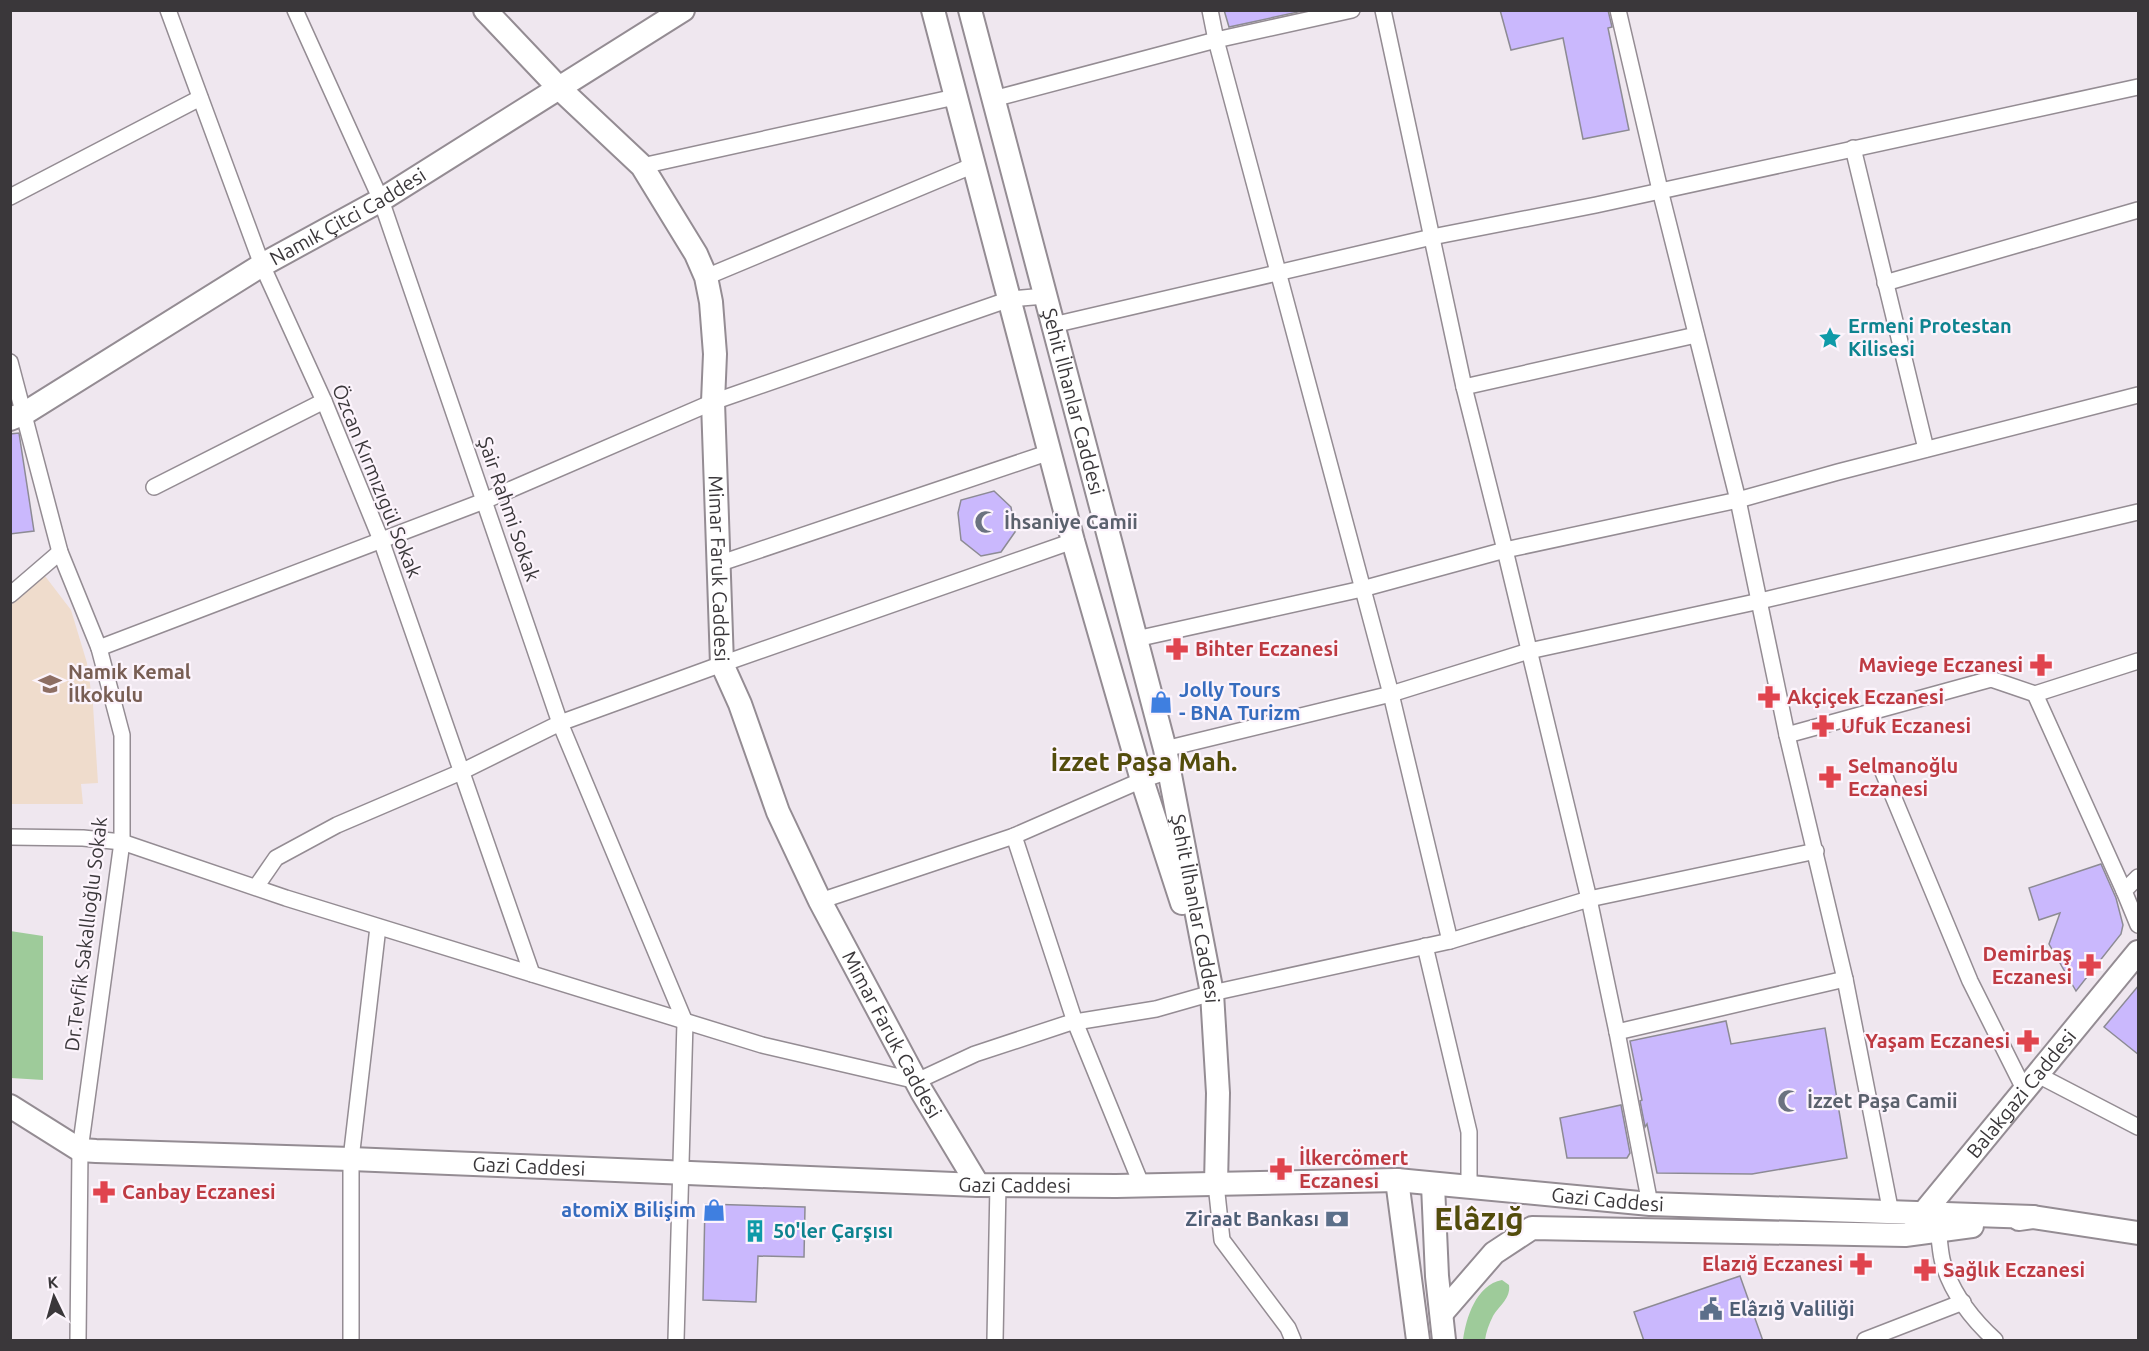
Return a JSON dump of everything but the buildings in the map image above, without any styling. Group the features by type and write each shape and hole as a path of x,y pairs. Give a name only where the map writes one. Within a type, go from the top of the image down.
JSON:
{"street":[{"name":"Özcan Kırmızıgül Sokak","path":"168,10 262,265 324,401 381,540 531,974"},
{"name":"Şair Rahmi Sokak","path":"295,10 381,200 560,723 685,1022"},
{"name":"Mimar Faruk Caddesi","path":"485,10 559,88 642,166 696,254 706,277 711,302 713,333 713,402 722,663 740,704 778,812 820,901 917,1082 988,1184"},
{"name":"Namık Çitci Caddesi","path":"18,416 262,265 381,200 683,10"},
{"name":"Şehit İlhanlar Caddesi","path":"933,10 1072,541 1142,780 1212,993"},
{"name":"Şehit İlhanlar Caddesi","path":"970,10 1167,760 1212,993"},
{"path":"1210,10 1216,40 1362,589 1392,694 1450,941"},
{"path":"993,99 1216,40 1352,10"},
{"path":"1383,10 1464,387 1589,899 1650,1204"},
{"path":"1618,10 1660,190 1738,500 1787,735 1845,979 1891,1213"},
{"path":"1053,325 1431,237 2139,87"},
{"path":"642,166 956,97"},
{"path":"10,197 200,98"},
{"path":"1853,148 1926,449"},
{"path":"706,277 974,165"},
{"path":"1886,283 2139,210"},
{"path":"99,648 484,501 713,402 1010,298 1045,296"},
{"path":"1464,387 1696,335"},
{"name":"Dr.Tevfik Sakallıoğlu Sokak","path":"10,362 18,416 60,552 99,648 122,735 122,842 80,1150 78,1341"},
{"path":"1136,639 1362,589 1505,550 1738,500 2139,395"},
{"path":"154,487 324,401"},
{"path":"718,564 1050,452"},
{"path":"820,901 1014,836 1142,780 1167,760 1529,651 1760,601 2139,512"},
{"path":"256,887 276,858 337,825 461,772 560,723 722,663 1072,541"},
{"path":"10,595 60,552"},
{"path":"1787,735 1991,679 2035,694 2138,662"},
{"path":"2035,694 2139,925"},
{"path":"1883,772 1970,981 2030,1082 2139,1127"},
{"path":"1014,836 1075,1022 1142,1186"},
{"path":"10,837 83,838 122,842 378,927 685,1022 762,1045 917,1082 975,1054 1075,1022 1156,1008 1212,993 1450,941 1589,899 1816,851"},
{"path":"2124,891 2139,877"},
{"path":"351,1341 351,1159 378,927"},
{"path":"1425,946 1469,1132 1469,1187"},
{"name":"Balakgazi Caddesi","path":"1905,1235 2139,952"},
{"path":"1617,1032 1845,979"},
{"path":"1212,993 1218,1093 1216,1184 1222,1240 1288,1328 1293,1341"},
{"path":"676,1341 685,1022"},
{"path":"10,1106 80,1150"},
{"name":"Gazi Caddesi","path":"80,1150 988,1184 1142,1186 1397,1180 1650,1204 2033,1217"},
{"path":"1397,1180 1418,1341"},
{"path":"988,1184 995,1341"},
{"path":"1433,1185 1437,1276 1444,1341"},
{"path":"1442,1313 1494,1253 1532,1228 1905,1235 2033,1217 2139,1233"},
{"path":"1938,1230 1943,1263 1963,1302 1975,1322 1995,1341"},
{"path":"1869,1340 1963,1302"}],"shaded area":[{"name":"Namık Kemal İlkokulu","path":"45,576 71,610 87,663 93,705 98,783 81,784 83,804 11,804 11,605"}],"green space":[{"path":"10,931 43,936 43,1080 11,1078"},
{"path":"1502,1280 1509,1285 1508,1294 1493,1316 1485,1340 1463,1340 1470,1313 1479,1295 1485,1288"}],"place":[{"name":"Ermeni Protestan Kilisesi","path":"1830,338"},
{"name":"İhsaniye Camii","path":"986,522"},
{"name":"Bihter Eczanesi","path":"1177,649"},
{"name":"Maviege Eczanesi","path":"2041,665"},
{"name":"Namık Kemal İlkokulu","path":"50,684"},
{"name":"Akçiçek Eczanesi","path":"1769,697"},
{"name":"Jolly Tours - BNA Turizm","path":"1161,702"},
{"name":"Ufuk Eczanesi","path":"1823,726"},
{"name":"Selmanoğlu Eczanesi","path":"1830,777"},
{"name":"Demirbaş Eczanesi","path":"2090,965"},
{"name":"Yaşam Eczanesi","path":"2028,1041"},
{"name":"İzzet Paşa Camii","path":"1789,1101"},
{"name":"İlkercömert Eczanesi","path":"1281,1169"},
{"name":"Canbay Eczanesi","path":"104,1192"},
{"name":"atomiX Bilişim","path":"714,1210"},
{"name":"Ziraat Bankası","path":"1337,1219"},
{"name":"50'ler Çarşısı","path":"755,1231"},
{"name":"Elazığ Eczanesi","path":"1861,1264"},
{"name":"Sağlık Eczanesi","path":"1925,1270"},
{"name":"Elâzığ Valiliği","path":"1711,1309"}],"district":[{"name":"İzzet Paşa Mah.","path":"1144,762"},
{"name":"Elâzığ","path":"1479,1219"}]}
